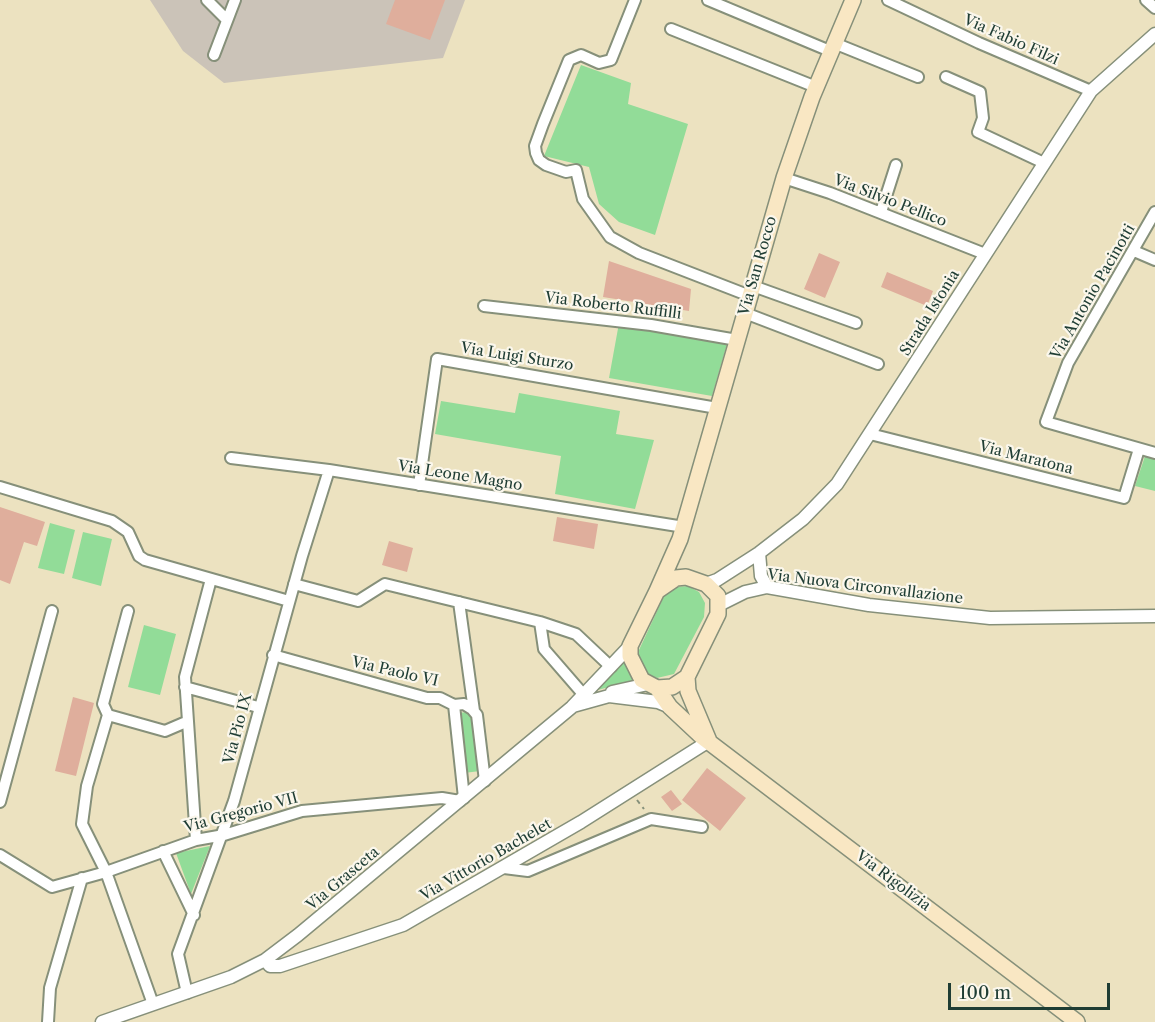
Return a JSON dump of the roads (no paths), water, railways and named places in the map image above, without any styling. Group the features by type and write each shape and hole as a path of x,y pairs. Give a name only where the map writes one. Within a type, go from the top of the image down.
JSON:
{"main road":[{"name":"Via San Rocco","path":"682,532 784,178 816,87 853,0"},
{"path":"682,532 682,561 686,577"},
{"path":"657,591 676,578 686,577 706,584 718,596 718,614 687,677 672,687 652,686 637,673 632,664 630,646 682,532"},
{"path":"687,677 688,691 709,741"},
{"name":"Via Rigolizia","path":"652,686 670,707 709,741 1077,1022"}],"street":[{"path":"207,0 227,20"},
{"path":"214,55 235,0"},
{"path":"635,0 611,60 599,63 574,55 569,60 535,146 538,160 566,172 576,170 583,199 610,237 639,253 856,323"},
{"path":"708,0 918,77"},
{"name":"Via Fabio Filzi","path":"888,0 979,43 1091,91"},
{"path":"1146,0 1155,8"},
{"path":"671,28 816,87"},
{"name":"Strada Istonia","path":"706,584 759,553 803,519 837,484 1091,91 1155,34"},
{"path":"946,76 980,92 983,118 978,132 1044,163"},
{"path":"881,212 896,165"},
{"name":"Via Silvio Pellico","path":"784,178 881,212 984,254"},
{"name":"Via Antonio Pacinotti","path":"1139,449 1046,422 1068,363 1155,212"},
{"path":"1134,251 1155,260"},
{"name":"Via Roberto Ruffilli","path":"484,306 651,325 737,340"},
{"path":"745,313 878,364"},
{"name":"Via Luigi Sturzo","path":"419,485 437,359 717,408"},
{"name":"Via Maratona","path":"870,434 1124,498 1139,449"},
{"path":"1139,449 1155,453"},
{"name":"Via Leone Magno","path":"231,458 329,470 682,532"},
{"name":"Via Pio IX","path":"187,993 178,954 224,835 258,707 329,470"},
{"path":"0,487 112,521 128,532 139,556 145,560 289,602"},
{"path":"759,553 761,576 767,587"},
{"path":"196,840 184,687 211,579"},
{"path":"294,584 358,601 385,584 540,622 576,634 611,667"},
{"name":"Via Nuova Circonvallazione","path":"719,605 745,592 767,587 869,605 990,618 1155,616"},
{"path":"459,602 485,781"},
{"path":"0,802 52,611"},
{"path":"128,611 103,704 108,715 87,786 82,824 106,872 153,1004"},
{"path":"540,622 544,649 583,694"},
{"path":"572,707 630,646"},
{"name":"Via Paolo VI","path":"273,655 416,695 440,698 454,705 464,704 474,711"},
{"path":"572,707 601,698 614,691 652,686"},
{"path":"184,687 258,707"},
{"path":"601,698 622,696 658,702 670,707"},
{"path":"454,705 462,800"},
{"name":"Via Grasceta","path":"102,1022 187,993 265,960 462,800 572,707"},
{"path":"108,715 165,731 186,722"},
{"name":"Via Vittorio Bachelet","path":"265,960 270,966 280,966 403,925 504,868 709,741"},
{"name":"Via Gregorio VII","path":"0,855 52,887 106,872 196,840 224,835 302,811 442,798 462,800"},
{"path":"504,868 528,871 651,819 702,827"},
{"path":"163,851 194,915"},
{"path":"48,1022 50,988 82,878"}]}
